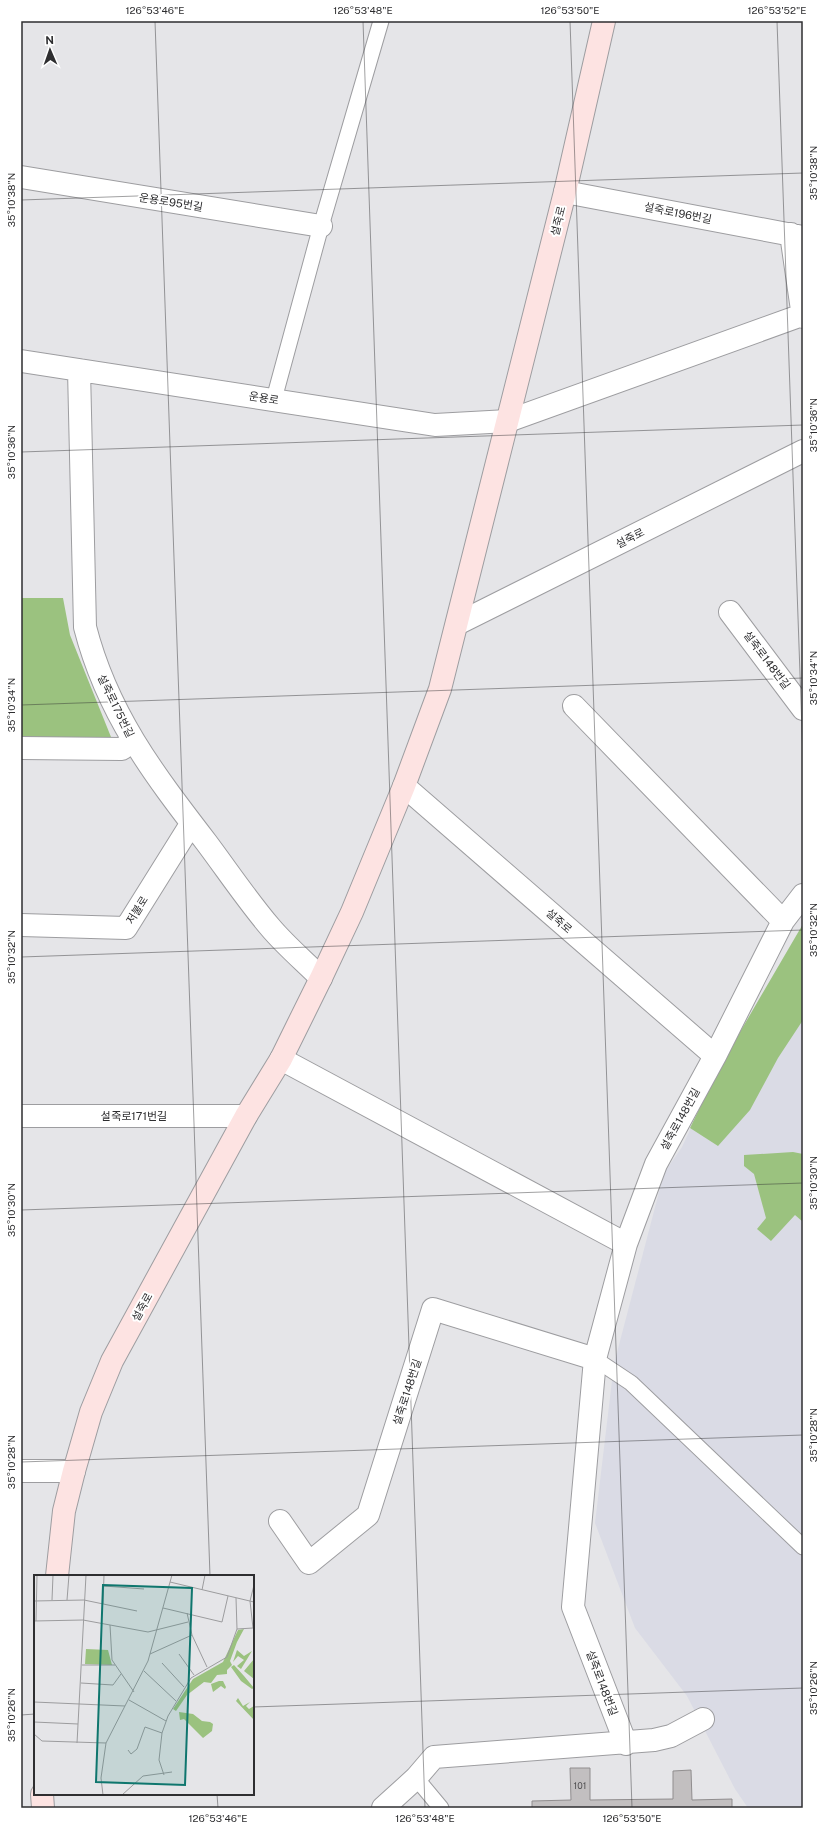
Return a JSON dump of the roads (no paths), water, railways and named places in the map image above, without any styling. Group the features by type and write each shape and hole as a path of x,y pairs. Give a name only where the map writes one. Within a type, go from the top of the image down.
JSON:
{"main road":[{"name":"설죽로","path":"56,1575 64,1512 74,1471 92,1412 112,1361 246,1116 281,1059 321,978 352,912 404,786 440,689 565,192 604,21"},
{"path":"42,1795 43,1808"}],"street":[{"name":"운용로95번길","path":"21,177 321,226"},
{"name":"설죽로196번길","path":"565,192 797,236 803,316"},
{"path":"508,421 803,316"},
{"name":"운용로","path":"21,361 435,425 508,421"},
{"name":"설죽로175번길","path":"79,370 85,627 93,656 108,695 132,741 270,928 321,978"},
{"name":"설죽로","path":"457,624 803,451"},
{"name":"설죽로148번길","path":"730,612 803,709"},
{"path":"574,706 783,921"},
{"path":"21,748 122,749 132,741"},
{"name":"설죽로","path":"404,786 715,1056"},
{"name":"저불로","path":"21,925 126,928 192,824"},
{"name":"설죽로148번길","path":"626,1744 573,1607 595,1359 626,1244 656,1164 715,1056 783,921 803,895"},
{"path":"281,1059 626,1244"},
{"name":"설죽로171번길","path":"21,1116 246,1116"},
{"name":"설죽로148번길","path":"280,1521 309,1563 368,1515 433,1309 595,1359"},
{"path":"21,1471 74,1471"},
{"path":"383,1808 416,1778 434,1757 626,1744 671,1736 703,1719"}],"lane":[{"path":"274,399 321,226 381,21"},
{"path":"595,1359 631,1383 803,1547"},
{"path":"416,1778 441,1808"}]}
